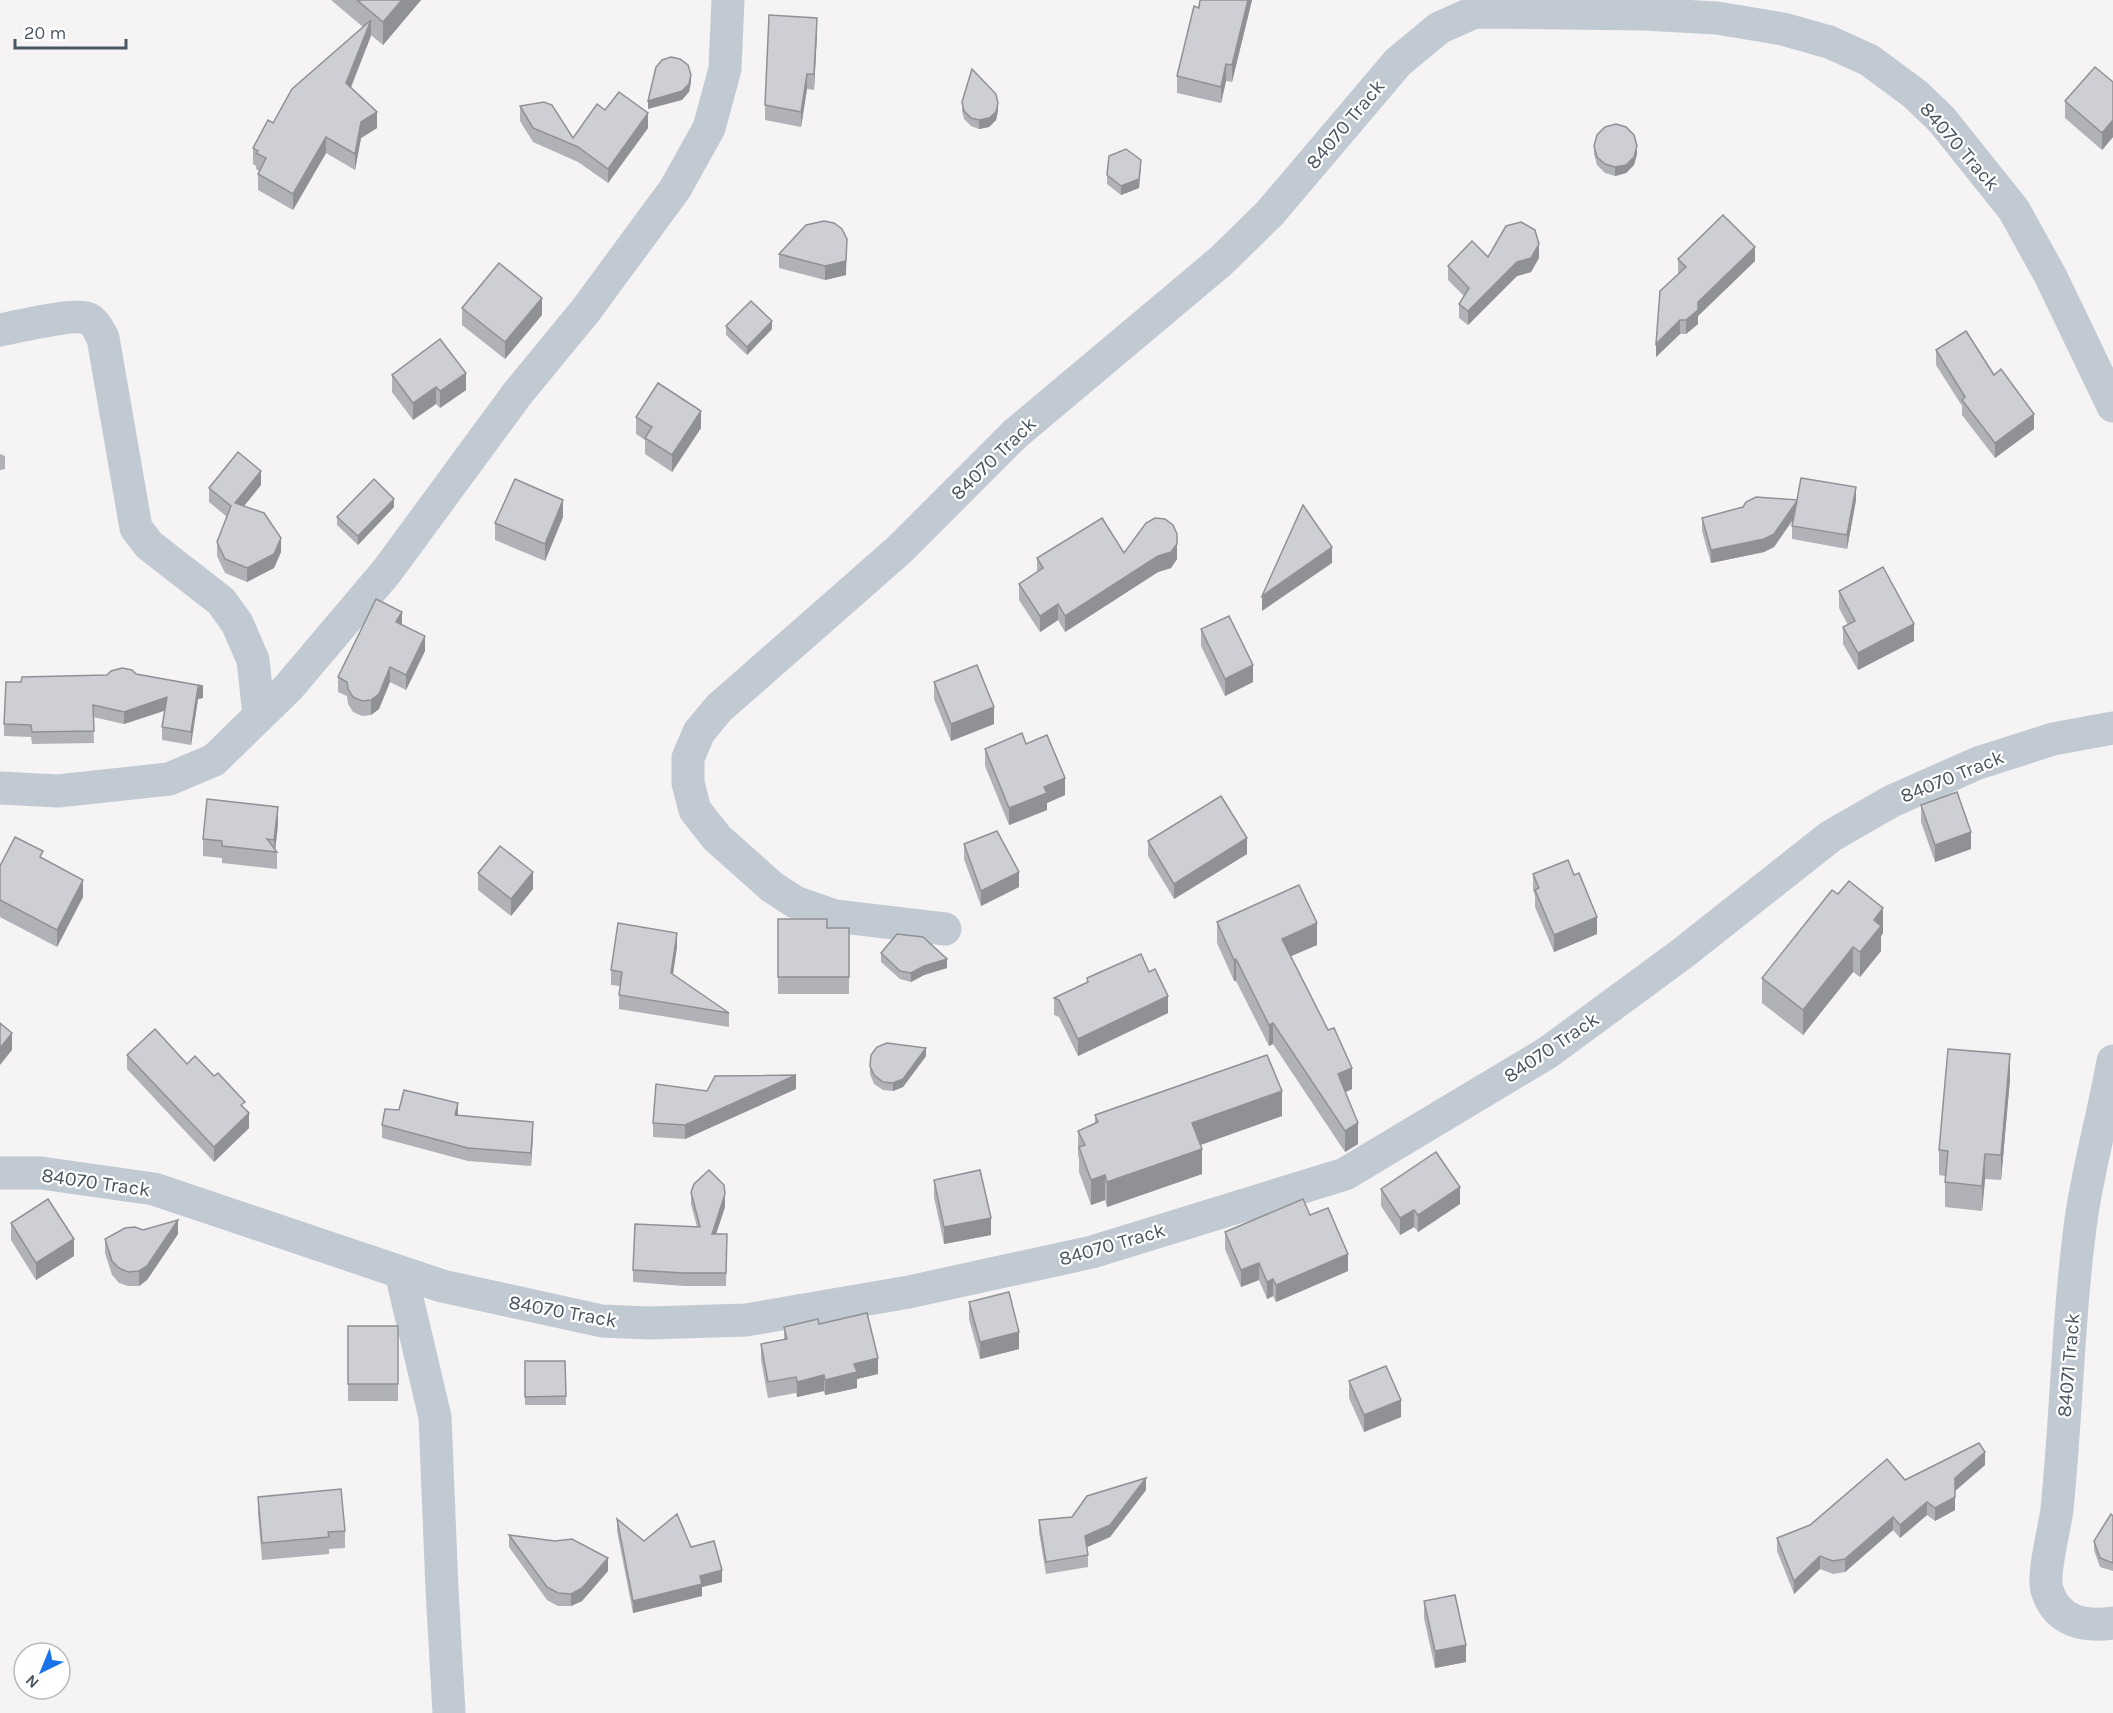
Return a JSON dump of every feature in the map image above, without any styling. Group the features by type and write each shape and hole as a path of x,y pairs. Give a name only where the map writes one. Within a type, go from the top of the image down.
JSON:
{"street":[{"path":"0,788 58,791 169,779 214,760 288,688 387,571 517,394 586,310 675,189 709,128 725,69 728,0"},
{"name":"84070 Track","path":"945,929 835,916 795,902 764,880 717,838 695,810 688,783 688,758 699,732 719,708 899,550 1015,434 1221,261 1270,213 1398,62 1439,28 1476,6 1717,18 1829,42 1869,60 1915,94 1942,120 2013,210 2051,277 2113,406"},
{"path":"0,330 81,317 88,319 96,326 103,338 136,528 149,545 221,601 237,623 253,660 259,715"},
{"name":"84070 Track","path":"0,1173 41,1173 154,1189 441,1286 602,1322 746,1320 909,1292 1092,1252 1345,1174 1547,1053 1683,953 1842,830 1892,801 1978,763 2052,739 2113,728"},
{"name":"84071 Track","path":"2113,1062 2082,1213 2064,1401 2057,1510 2046,1587 2057,1608 2074,1621 2092,1626 2113,1623"},
{"path":"401,1273 435,1417 449,1713"}],"building":[{"path":"357,0 402,0 383,22"},
{"path":"1200,0 1248,0 1232,65 1226,64 1221,87 1177,76 1194,6 1199,8"},
{"path":"769,15 817,18 814,74 807,74 801,112 765,105"},
{"path":"371,20 346,83 377,112 361,122 355,154 326,137 293,194 258,174 266,158 256,153 258,151 253,148 268,120 273,123 292,89"},
{"path":"671,57 680,59 688,65 691,75 689,84 682,91 648,101 656,67 662,60"},
{"path":"2095,67 2113,82 2113,120 2102,133 2065,101"},
{"path":"972,69 996,94 998,103 996,112 989,118 979,120 971,118 964,111 962,102"},
{"path":"619,92 648,113 608,169 578,147 533,128 520,106 544,102 552,105 573,138 597,104 605,110"},
{"path":"1616,124 1626,127 1634,135 1637,146 1634,157 1626,165 1615,167 1605,164 1597,157 1594,146 1597,135 1605,127"},
{"path":"1126,149 1141,160 1139,179 1121,186 1107,175 1109,156"},
{"path":"1723,215 1755,247 1698,302 1698,310 1686,320 1680,320 1656,344 1660,291 1686,267 1678,259"},
{"path":"824,221 834,223 842,229 847,239 846,261 825,266 779,254 806,225"},
{"path":"1521,222 1535,230 1539,244 1531,258 1517,262 1468,311 1459,304 1469,288 1448,266 1472,241 1488,257 1506,226"},
{"path":"499,263 542,298 505,342 462,308"},
{"path":"751,301 772,321 747,347 726,326"},
{"path":"1966,331 1994,375 2001,369 2034,414 1995,443 1962,400 1965,397 1936,350"},
{"path":"440,339 466,373 440,391 436,387 413,403 392,375"},
{"path":"658,383 701,411 672,455 645,438 652,427 636,417"},
{"path":"238,452 261,471 235,503 264,513 281,538 274,554 247,568 225,559 217,542 231,506 209,488"},
{"path":"1801,478 1856,487 1847,535 1792,526 1797,501 1774,534 1764,539 1711,550 1702,518 1743,507 1746,502 1756,497 1797,500"},
{"path":"374,479 394,499 358,536 337,517"},
{"path":"515,479 563,500 545,544 495,523"},
{"path":"1303,505 1332,547 1262,596"},
{"path":"1102,518 1124,553 1146,523 1155,518 1165,519 1173,525 1177,534 1177,544 1171,552 1158,556 1065,616 1058,604 1040,616 1019,584 1043,568 1037,558"},
{"path":"1883,567 1914,624 1858,653 1843,627 1855,621 1839,591"},
{"path":"376,599 402,612 396,622 425,636 406,675 390,667 379,694 371,700 362,701 353,697 347,682 338,677"},
{"path":"1229,616 1253,665 1225,679 1201,629"},
{"path":"977,665 994,707 951,724 934,682"},
{"path":"122,668 132,670 136,674 203,686 198,687 191,732 162,727 167,697 124,712 93,705 94,731 32,732 31,725 4,724 6,682 21,682 22,677 107,675 111,671"},
{"path":"1022,733 1026,744 1047,735 1065,778 1044,787 1047,793 1009,808 985,749"},
{"path":"1957,792 1971,832 1935,845 1921,805"},
{"path":"1221,796 1247,838 1174,884 1148,841"},
{"path":"207,799 278,807 274,840 267,839 277,852 222,846 222,841 203,839"},
{"path":"997,831 1019,872 981,891 964,844"},
{"path":"15,837 43,851 40,857 83,880 57,930 0,900 0,866"},
{"path":"500,846 533,872 511,899 478,873"},
{"path":"1568,860 1574,875 1579,873 1597,917 1554,935 1535,890 1539,888 1533,874"},
{"path":"1849,881 1883,908 1874,920 1881,926 1860,952 1853,947 1803,1010 1762,978 1832,890 1838,894"},
{"path":"1299,885 1317,923 1282,939 1328,1030 1334,1028 1352,1068 1338,1074 1358,1123 1345,1131 1273,1023 1269,1025 1236,959 1234,960 1217,922"},
{"path":"778,919 827,919 827,928 849,928 849,977 778,977"},
{"path":"618,923 677,933 671,973 729,1013 619,995 622,972 611,970"},
{"path":"897,934 923,937 947,959 924,966 911,973 900,971 881,953"},
{"path":"1141,954 1149,972 1155,969 1168,996 1078,1039 1059,1000 1054,998 1088,982 1087,978"},
{"path":"0,1023 12,1033 0,1048"},
{"path":"155,1029 187,1064 195,1056 214,1076 218,1073 245,1102 241,1105 249,1113 214,1147 127,1055"},
{"path":"887,1043 926,1048 903,1079 893,1083 883,1082 874,1075 870,1066 871,1055 877,1047"},
{"path":"1948,1049 2010,1054 2001,1155 1985,1154 1982,1186 1945,1182 1948,1151 1939,1150"},
{"path":"1267,1055 1282,1091 1192,1123 1202,1149 1107,1182 1105,1175 1091,1180 1079,1147 1085,1145 1078,1131 1098,1122 1095,1115"},
{"path":"796,1075 685,1125 653,1123 656,1084 707,1091 715,1076"},
{"path":"404,1090 458,1103 455,1115 533,1122 531,1153 468,1148 382,1125 385,1109 399,1110"},
{"path":"1436,1152 1460,1187 1418,1215 1414,1210 1400,1218 1381,1189"},
{"path":"709,1170 724,1185 725,1194 712,1234 727,1234 726,1273 633,1270 635,1224 700,1227 691,1192 694,1184"},
{"path":"980,1170 991,1218 944,1227 934,1180"},
{"path":"48,1199 74,1239 36,1263 11,1223"},
{"path":"1303,1199 1310,1215 1328,1208 1348,1254 1276,1285 1273,1279 1267,1282 1259,1263 1241,1270 1225,1232"},
{"path":"178,1220 147,1266 139,1271 128,1272 119,1268 112,1261 105,1239 125,1228 135,1227 143,1230"},
{"path":"1009,1292 1019,1332 980,1342 969,1302"},
{"path":"867,1313 878,1358 854,1364 857,1372 825,1380 824,1375 797,1382 796,1377 768,1382 761,1344 787,1339 784,1327 818,1319 819,1324"},
{"path":"348,1326 398,1326 398,1384 348,1384"},
{"path":"525,1361 565,1361 566,1396 525,1397"},
{"path":"1386,1366 1401,1400 1364,1415 1349,1381"},
{"path":"1979,1443 1985,1452 1955,1478 1955,1497 1935,1508 1927,1502 1900,1525 1893,1517 1845,1559 1833,1561 1820,1556 1794,1581 1777,1538 1810,1525 1887,1459 1905,1480"},
{"path":"1146,1478 1110,1525 1085,1536 1088,1555 1046,1562 1039,1520 1072,1517 1087,1496"},
{"path":"341,1489 345,1531 328,1532 329,1537 262,1543 258,1497"},
{"path":"677,1514 691,1547 714,1541 722,1570 700,1576 702,1584 633,1601 617,1519 644,1541"},
{"path":"2111,1514 2113,1516 2113,1563 2100,1558 2094,1541"},
{"path":"509,1535 555,1541 572,1539 608,1558 582,1588 571,1594 558,1593 547,1587"},
{"path":"1455,1595 1466,1645 1435,1651 1424,1601"}]}
